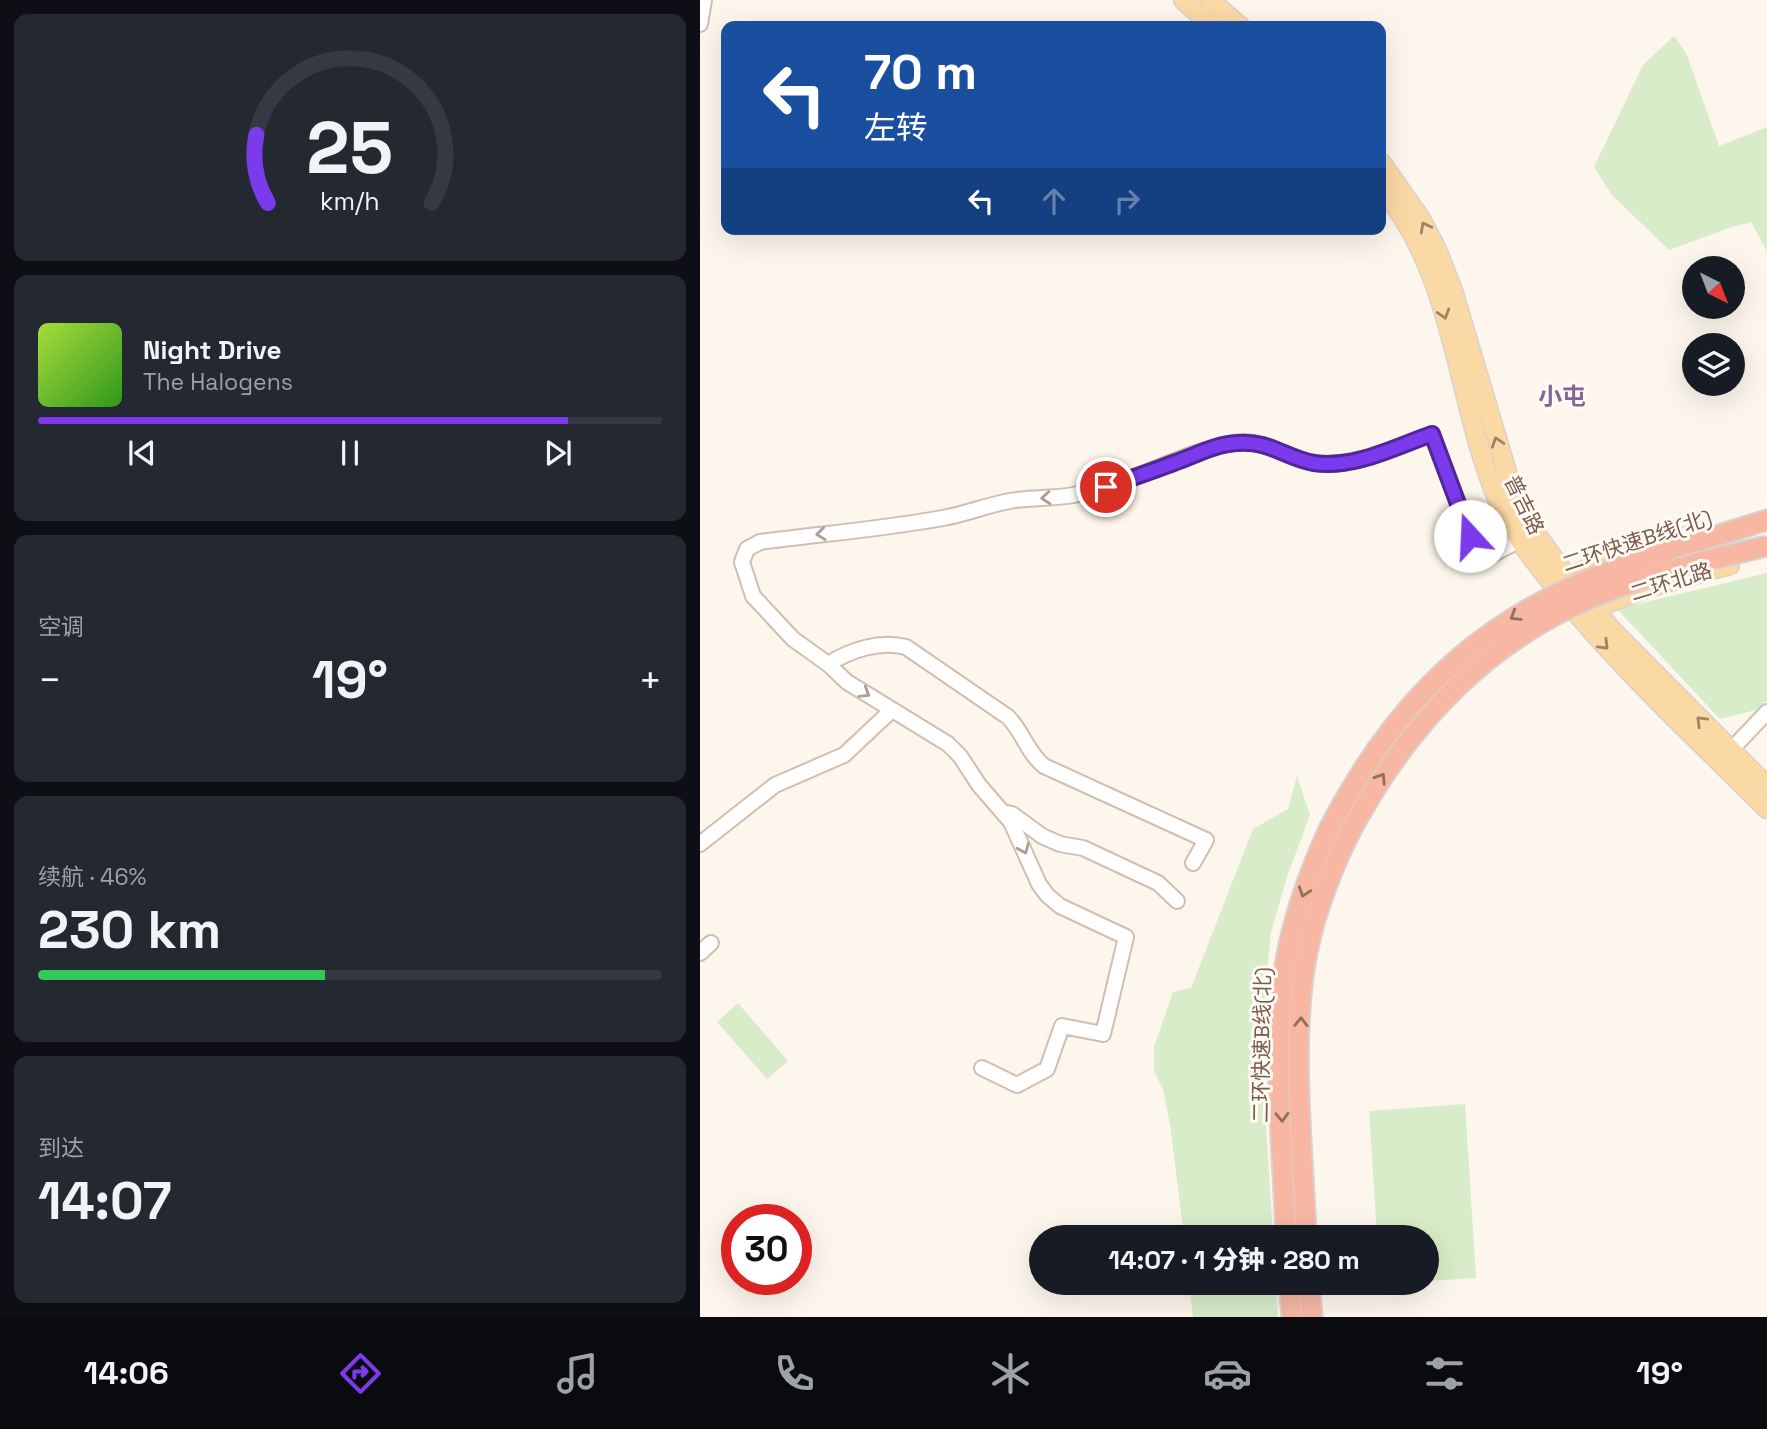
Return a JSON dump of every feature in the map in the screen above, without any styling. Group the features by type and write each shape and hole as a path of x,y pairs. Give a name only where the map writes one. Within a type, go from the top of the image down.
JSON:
{"highway":[{"path":"1670,560 1767,520"},
{"path":"1670,560 1767,546"},
{"path":"1670,560 1767,553"},
{"name":"二环快速B线(北)","path":"1286,1225 1280,1074 1282,989 1288,948 1298,907 1338,833 1356,780 1417,698 1465,652 1513,617 1565,589 1613,569 1670,560"},
{"path":"1306,1225 1300,1074 1302,991 1308,952 1338,833"},
{"path":"1290,1295 1292,1317"},
{"path":"1310,1295 1311,1317"}],"main road":[{"path":"1183,0 1206,21"},
{"path":"1210,0 1234,21"},
{"name":"普吉路","path":"1386,169 1421,219 1438,252 1513,492 1560,580"},
{"name":"普吉路","path":"1386,195 1410,230 1436,286 1479,442 1499,503 1518,541 1560,580 1585,612 1630,649 1767,786"},
{"name":"二环北路","path":"1560,580 1642,548 1767,520"},
{"name":"二环北路","path":"1585,612 1676,579 1767,553"},
{"name":"普吉路","path":"1585,612 1592,633 1767,809"}],"street":[{"path":"700,24 704,0"},
{"path":"982,1068 1017,1085 1047,1069 1062,1026 1104,1034 1126,937 1060,906 1047,895 1039,884 1011,822 948,744 847,682 828,664 793,639 753,596 741,562 747,549 760,542 945,518 1011,501 1072,496 1237,443 1256,443 1312,463 1335,464 1358,460 1432,434 1480,561 1518,541"},
{"path":"828,664 855,649 899,645 906,647 1008,717 1017,726 1034,758 1044,766 1206,840 1193,863"},
{"path":"700,844 775,785 844,755 892,710"},
{"path":"1731,750 1767,712"},
{"path":"1002,811 1012,814 1042,836 1060,844 1097,853 1158,883 1177,901"}],"green space":[{"path":"1674,36 1686,53 1719,146 1767,127 1767,251 1751,222 1669,250 1611,194 1594,167 1643,65"},
{"path":"1767,573 1767,701 1756,710 1720,719 1617,609"},
{"path":"1297,776 1310,815 1287,877 1271,932 1265,990 1263,1076 1272,1225 1182,1225 1170,1125 1163,1089 1154,1071 1154,1047 1173,992 1191,988 1253,829 1288,809"},
{"path":"738,1003 788,1061 767,1079 717,1022"},
{"path":"1465,1104 1476,1278 1439,1280 1439,1225 1376,1225 1369,1111"},
{"path":"1190,1295 1277,1295 1278,1317 1193,1317"}],"district":[{"name":"小屯","path":"1562,397"}],"route":[{"path":"1106,487 1212,449 1237,443 1256,443 1312,463 1335,464 1358,460 1432,434 1470,536"}]}
